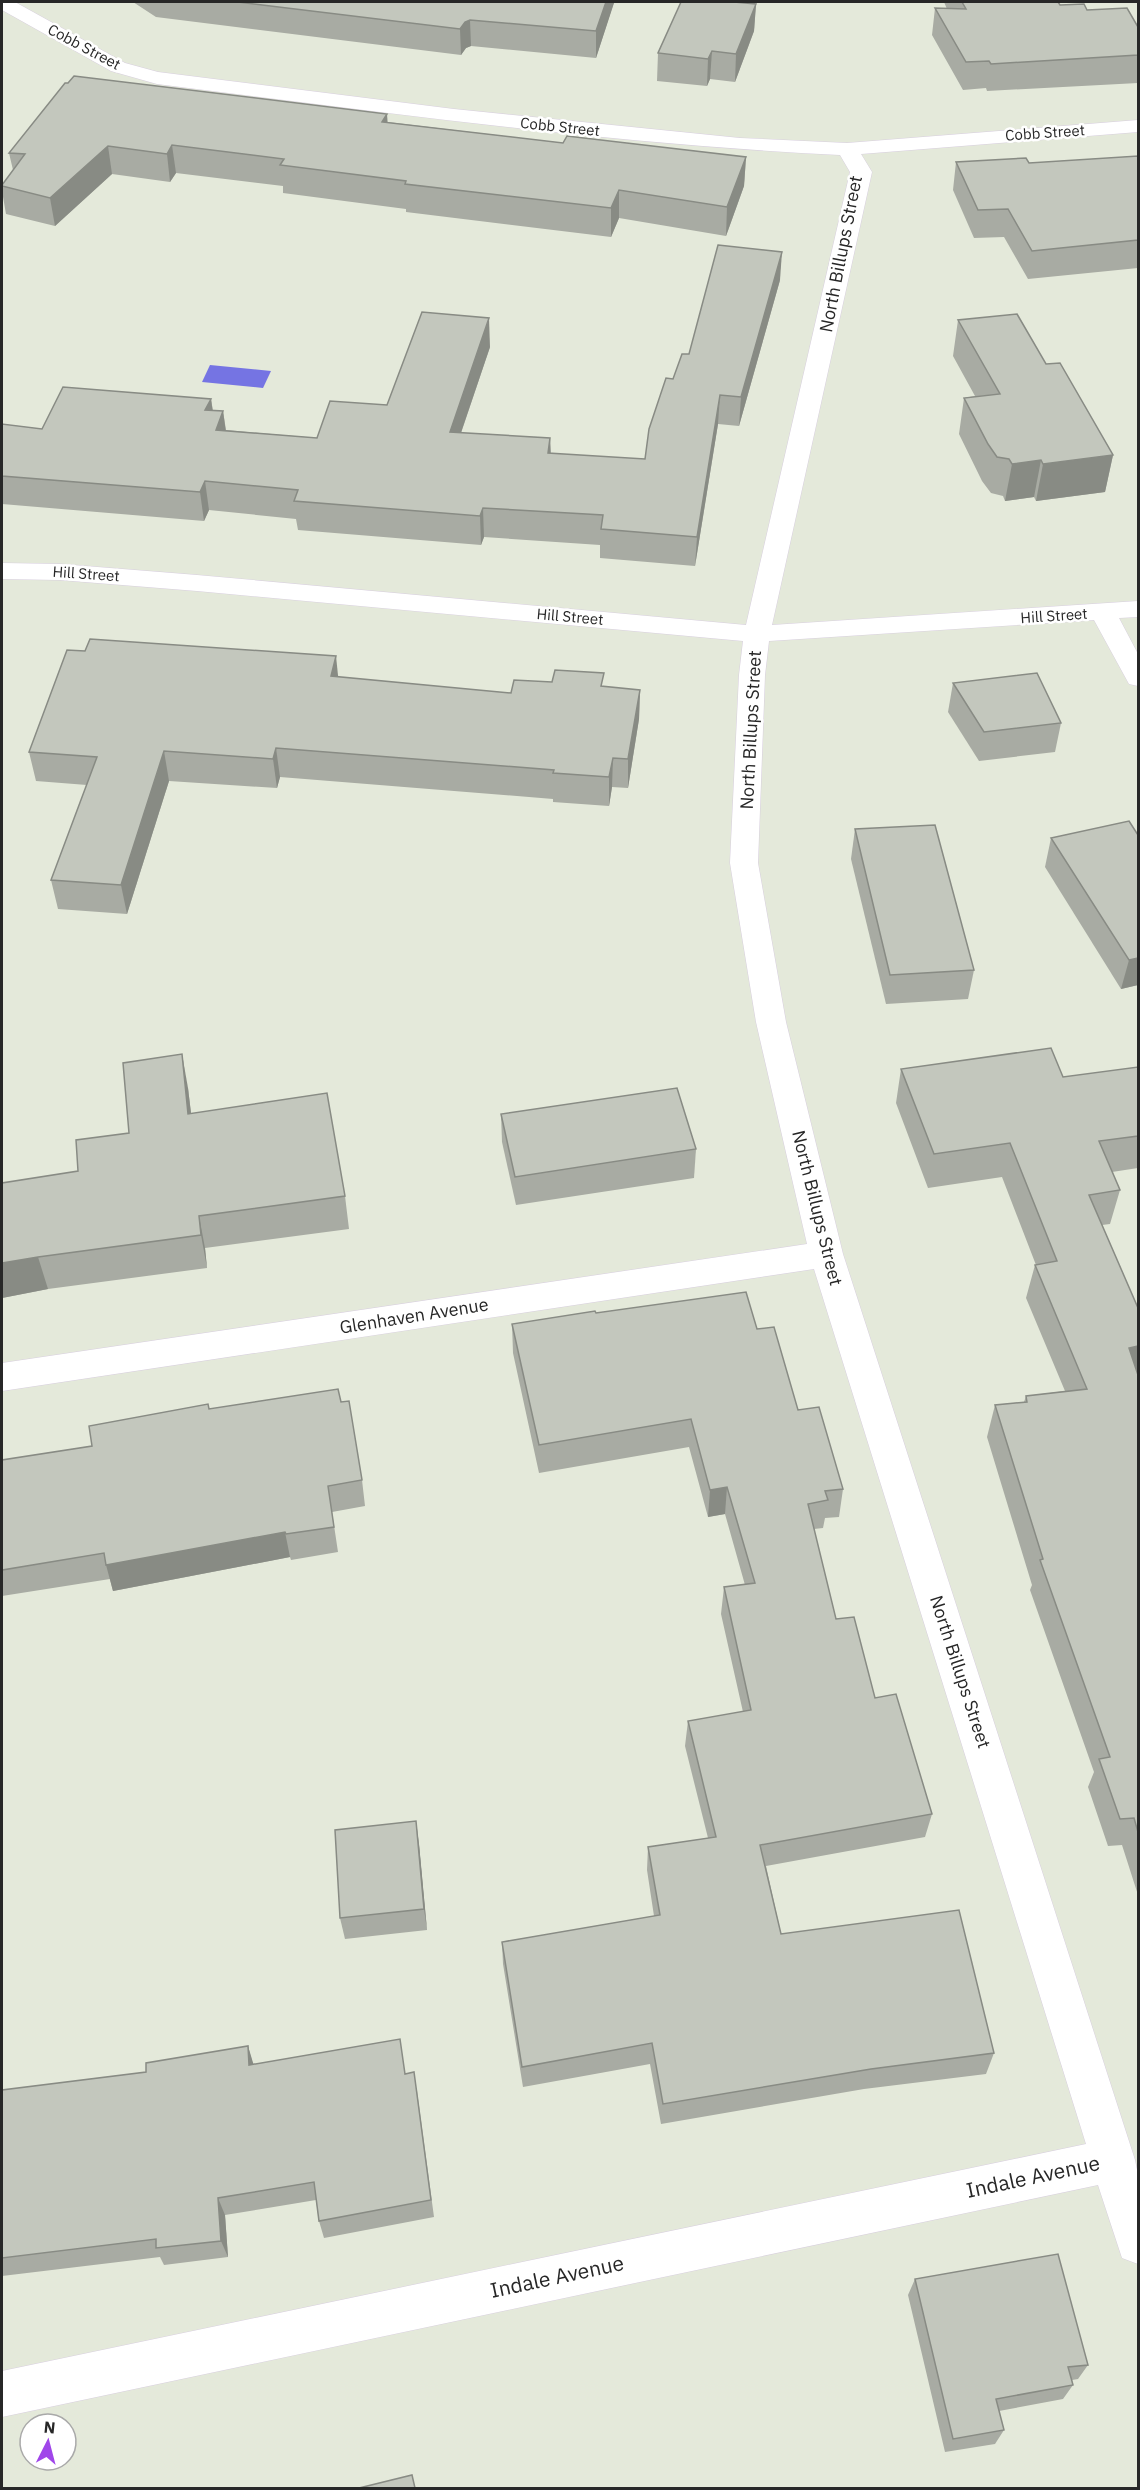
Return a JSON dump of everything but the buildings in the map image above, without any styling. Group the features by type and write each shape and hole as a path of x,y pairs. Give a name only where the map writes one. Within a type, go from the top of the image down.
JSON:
{"street":[{"name":"Cobb Street","path":"3,4 118,67 157,78 623,134 740,144 847,149 1138,126"},
{"name":"North Billups Street","path":"847,149 861,172 757,634 752,675 744,862 771,1022 826,1254 1138,2242"},
{"name":"Hill Street","path":"2,571 60,572 185,582 757,634 1138,609"},
{"path":"1103,613 1138,678"},
{"name":"Glenhaven Avenue","path":"2,1377 826,1254"},
{"name":"Indale Avenue","path":"2,2394 1113,2160"}],"shaded area":[{"path":"210,365 271,371 263,388 202,382"}]}
